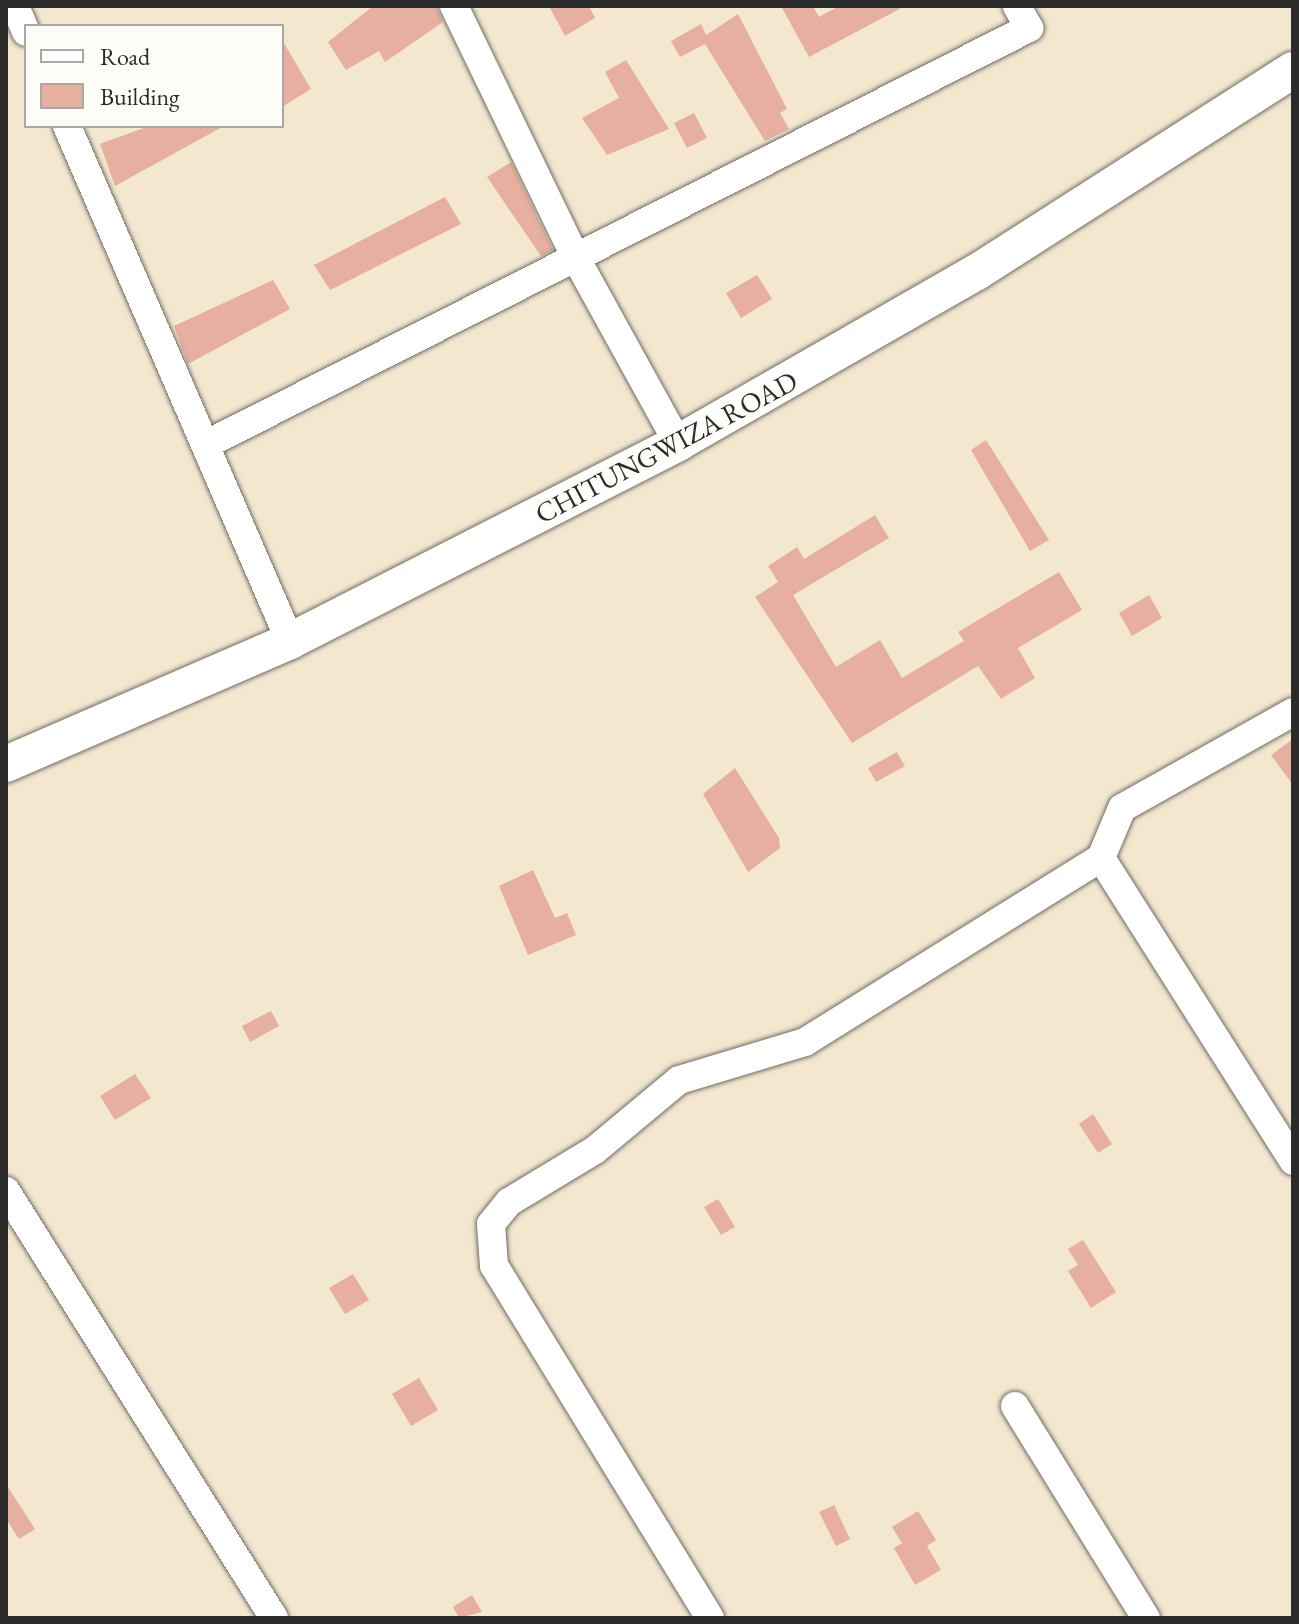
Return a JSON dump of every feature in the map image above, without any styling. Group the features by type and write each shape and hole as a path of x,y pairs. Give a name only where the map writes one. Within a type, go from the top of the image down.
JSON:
{"main road":[{"name":"CHITUNGWIZA ROAD","path":"6,764 290,641 678,443 977,272 1293,70"}],"street":[{"path":"15,6 24,27"},
{"path":"454,6 578,262 678,443"},
{"path":"205,445 578,262 1029,28 1017,6"},
{"path":"68,128 290,641"},
{"path":"710,1618 494,1266 491,1224 509,1202 595,1150 679,1080 805,1042 1101,858 1122,808 1293,712"},
{"path":"1101,858 1293,1161"},
{"path":"6,1191 274,1618"},
{"path":"1015,1406 1146,1618"}],"building":[{"path":"373,6 436,6 443,22 385,62 379,51 346,70 328,42"},
{"path":"549,6 589,6 595,18 565,36"},
{"path":"781,6 813,6 819,17 839,6 905,6 809,57"},
{"path":"738,14 787,109 780,113 789,129 765,141 705,44 680,57 671,41 701,24 706,35"},
{"path":"284,43 311,89 284,106"},
{"path":"626,60 669,129 607,155 582,118 619,98 605,72"},
{"path":"694,113 707,138 687,148 674,123"},
{"path":"144,128 220,128 115,186 100,144"},
{"path":"511,162 553,250 541,256 487,177"},
{"path":"445,197 461,224 330,290 314,265"},
{"path":"757,275 772,299 741,318 726,293"},
{"path":"273,280 290,309 188,364 174,326"},
{"path":"986,440 1049,540 1030,551 971,450"},
{"path":"875,515 889,538 793,595 836,667 880,640 902,678 964,641 958,632 1059,572 1082,610 1018,648 1035,678 1001,699 978,666 852,743 755,597 778,582 768,566 797,547 804,559"},
{"path":"1149,595 1162,618 1132,636 1119,613"},
{"path":"1293,739 1293,785 1271,755"},
{"path":"897,752 905,766 876,782 868,768"},
{"path":"735,768 779,838 780,848 748,872 703,794"},
{"path":"533,870 555,918 567,913 576,935 528,955 499,886"},
{"path":"271,1011 279,1026 250,1042 242,1026"},
{"path":"135,1074 151,1098 115,1120 100,1096"},
{"path":"1093,1114 1112,1144 1098,1153 1079,1124"},
{"path":"718,1199 735,1227 721,1235 704,1207"},
{"path":"1083,1240 1116,1292 1091,1308 1068,1271 1078,1265 1068,1249"},
{"path":"353,1274 369,1300 345,1314 329,1288"},
{"path":"419,1378 438,1410 411,1426 392,1394"},
{"path":"6,1484 35,1529 19,1539 6,1519"},
{"path":"834,1505 850,1539 836,1546 819,1512"},
{"path":"918,1511 936,1540 927,1546 941,1570 915,1585 894,1548 902,1543 892,1527"},
{"path":"472,1595 482,1612 459,1618 453,1607"}]}
